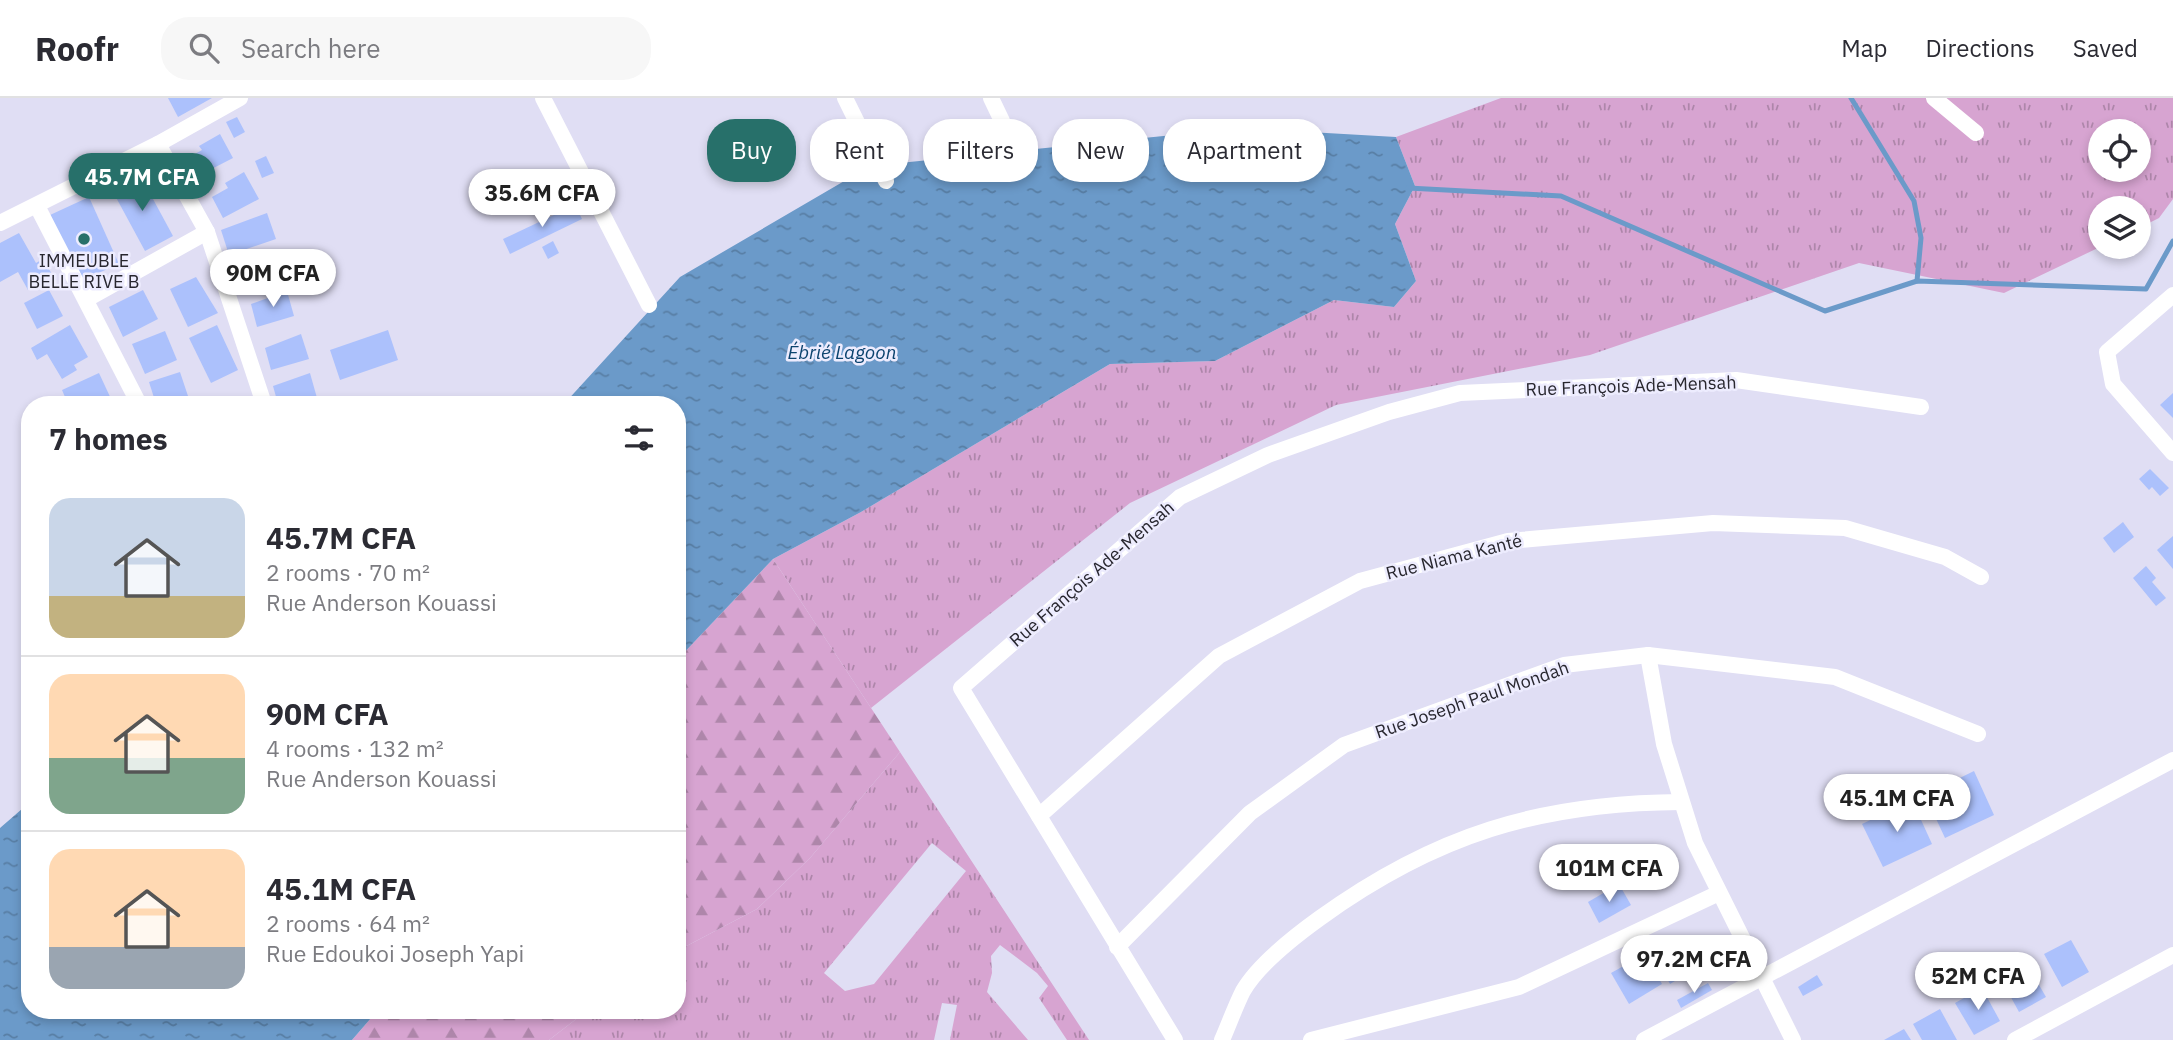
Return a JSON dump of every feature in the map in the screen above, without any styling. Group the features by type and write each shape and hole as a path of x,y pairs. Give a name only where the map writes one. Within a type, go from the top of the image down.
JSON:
{"street":[{"path":"0,223 158,145 240,98"},
{"path":"543,98 649,305"},
{"path":"845,98 856,119"},
{"path":"991,98 1001,119"},
{"path":"1934,98 1976,132"},
{"path":"158,145 207,232 261,396"},
{"path":"37,206 135,396"},
{"path":"87,299 207,232"},
{"path":"2173,295 2108,352 2113,384 2173,453"},
{"name":"Rue François Ade-Mensah","path":"1175,1040 961,688 1180,497 1268,455 1389,412 1460,393 1736,380 1921,407"},
{"name":"Rue Niama Kanté","path":"1039,816 1219,656 1360,581 1508,541 1713,523 1845,528 1945,557 1981,577"},
{"path":"1648,655 1664,744 1695,843 1793,1040"},
{"name":"Rue Joseph Paul Mondah","path":"1117,947 1250,813 1345,745 1564,665 1648,655 1835,677 1978,734"},
{"path":"1644,1040 1762,980 2173,760"},
{"path":"1222,1040 1244,989 1291,939 1349,897 1414,860 1467,835 1509,822 1623,802 1681,802"},
{"path":"1311,1040 1519,987 1719,893"},
{"path":"2015,1040 2173,955"}],"green space":[{"path":"1501,98 2173,98 2173,199 2159,218 2151,222 2151,196 2088,196 2088,253 2004,293 1859,263 1590,355 1336,405 1130,503 871,708 773,559 861,512 1110,364 1215,361 1334,300 1394,307 1416,281 1395,224 1415,186 1396,137"},
{"path":"773,559 900,752 810,858 757,909 686,946 686,651"},
{"path":"900,752 1089,1040 1067,1040 1039,998 1048,986 1037,973 1000,945 991,956 992,973 987,992 1028,1040 950,1040 957,1005 942,1003 934,1040 549,1040 576,1019 686,1019 686,946 757,909 810,858","holes":["932,843 966,871 874,984 845,991 824,973"]},
{"path":"370,1019 576,1019 549,1040 352,1040"}],"water":[{"name":"Ébrié Lagoon","path":"1326,133 1396,137 1415,186 1395,224 1416,281 1394,307 1334,300 1215,361 1110,364 861,512 773,559 686,651 686,396 571,396 680,277 843,182 909,182 909,162 923,161 923,182 1038,182 1038,149 1052,147 1052,182 1149,182 1149,138 1163,136 1163,182 1326,182"},
{"path":"21,810 21,1019 370,1019 352,1040 0,1040 0,828"}],"building":[{"path":"168,98 212,98 178,117"},
{"path":"237,117 245,132 234,138 226,122"},
{"path":"220,134 233,158 198,176 188,158 202,150 199,146"},
{"path":"266,156 274,173 262,178 255,161"},
{"path":"244,172 259,199 223,218 212,197 228,188 225,183"},
{"path":"140,175 173,236 145,251 112,190"},
{"name":"IMMEUBLE BELLE RIVE B","path":"89,197 119,264 80,281 50,215"},
{"path":"575,205 582,219 510,254 503,239"},
{"path":"267,213 276,239 229,255 221,230"},
{"path":"19,233 36,263 43,259 53,276 28,290 18,272 0,282 0,243"},
{"path":"553,241 559,253 548,259 542,247"},
{"path":"274,250 281,276 244,287 238,264"},
{"path":"196,277 218,313 188,327 170,289"},
{"path":"49,290 63,316 37,329 24,303"},
{"path":"143,290 158,319 123,337 109,307"},
{"path":"287,291 294,316 257,327 251,304"},
{"path":"70,325 88,357 74,365 77,370 62,379 47,354 37,360 31,348"},
{"path":"217,325 238,370 211,383 189,338"},
{"path":"388,330 398,360 340,380 330,350"},
{"path":"165,331 177,360 145,374 132,344"},
{"path":"301,334 309,359 271,370 265,348"},
{"path":"180,372 188,396 153,396 149,382"},
{"path":"99,373 110,396 65,396 62,390"},
{"path":"310,373 316,396 276,396 273,386"},
{"path":"2173,393 2173,418 2160,405"},
{"path":"2150,469 2169,488 2160,496 2152,487 2149,490 2139,479"},
{"path":"2123,522 2134,537 2114,553 2103,538"},
{"path":"2173,536 2173,569 2157,550"},
{"path":"2146,566 2156,578 2152,582 2166,598 2156,606 2133,578"},
{"path":"1974,771 1994,815 1945,838 1925,795"},
{"path":"1912,800 1932,844 1883,867 1862,824"},
{"path":"1619,884 1631,905 1599,923 1588,902"},
{"path":"1683,936 1700,966 1670,984 1653,953"},
{"path":"2071,940 2089,972 2062,987 2044,954"},
{"path":"1645,954 1662,984 1629,1004 1611,973"},
{"path":"2027,964 2046,997 2019,1012 2001,979"},
{"path":"1817,975 1823,985 1803,996 1798,987"},
{"path":"1708,983 1712,990 1681,1008 1677,1000"},
{"path":"1982,988 2000,1021 1974,1035 1955,1003"},
{"path":"1940,1009 1957,1040 1922,1040 1913,1024"},
{"path":"1904,1029 1911,1040 1884,1040"}],"waterway":[{"path":"1851,98 1914,201 1921,238 1917,281"},
{"path":"1408,188 1561,196 1825,311 1917,281 2146,289 2173,241"}],"place":[{"name":"IMMEUBLE BELLE RIVE B","path":"84,239"}]}
